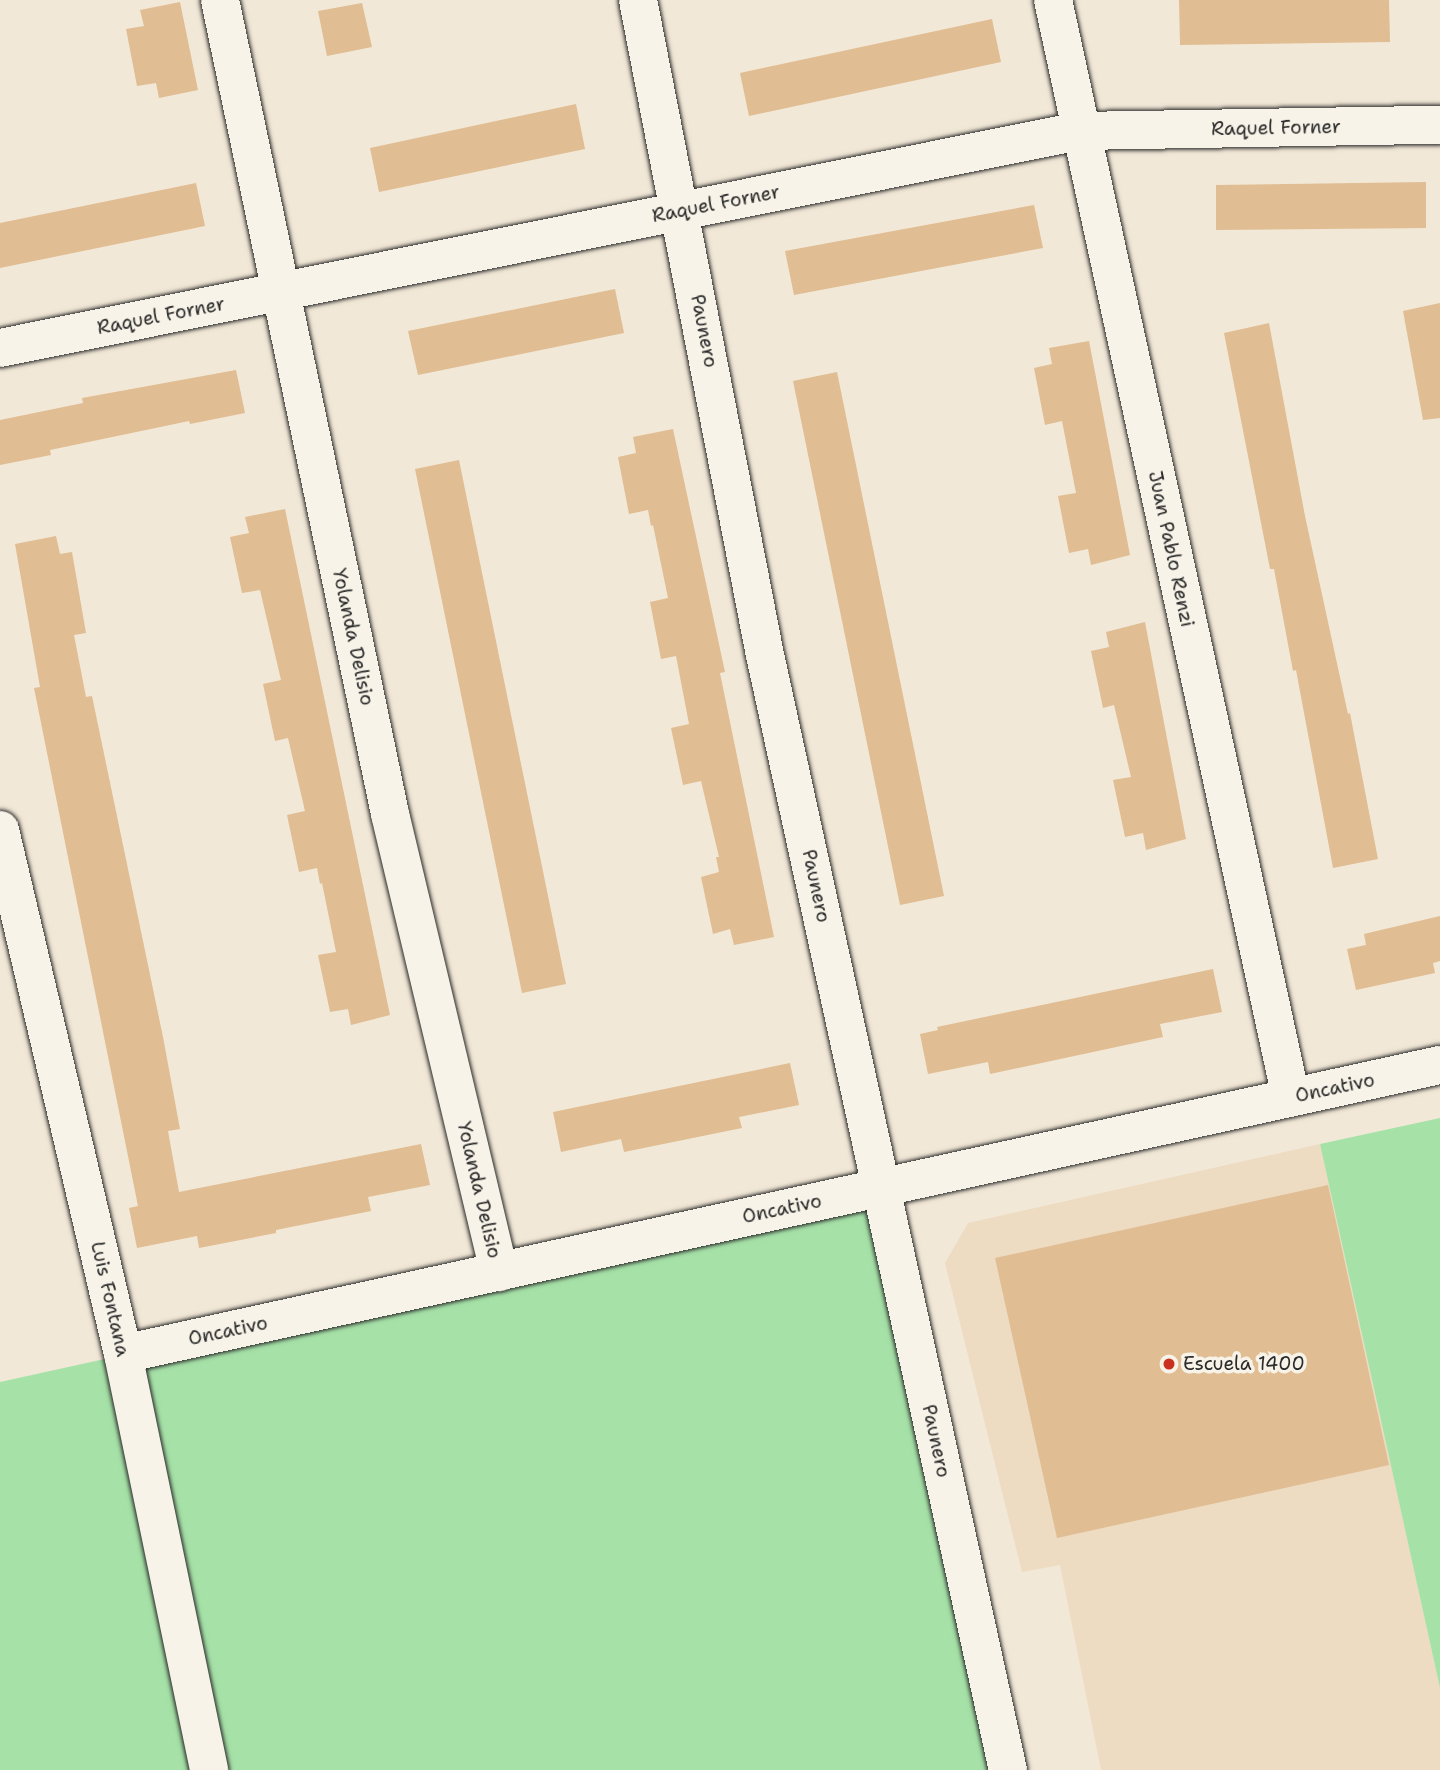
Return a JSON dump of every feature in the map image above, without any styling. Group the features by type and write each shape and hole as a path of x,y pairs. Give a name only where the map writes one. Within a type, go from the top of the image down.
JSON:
{"street":[{"name":"Yolanda Delisio","path":"220,0 390,814 499,1272"},
{"name":"Paunero","path":"638,0 765,655 1008,1770"},
{"name":"Juan Pablo Renzi","path":"1053,0 1079,131 1291,1098"},
{"name":"Raquel Forner","path":"0,348 1079,131 1440,125"},
{"name":"Luis Fontana","path":"0,830 123,1354 209,1770"},
{"name":"Oncativo","path":"123,1354 1440,1065"}],"shaded area":[{"name":"Escuela 1400","path":"1320,1144 1440,1688 1440,1770 1101,1770 1060,1565 1022,1572 945,1263 968,1223"}],"green space":[{"path":"1440,1118 1440,1688 1320,1144"},
{"path":"881,1188 1008,1770 0,1770 0,1382"}],"building":[{"path":"1179,0 1389,0 1390,42 1180,45"},
{"path":"180,2 198,90 159,98 156,83 137,86 126,29 144,26 140,10"},
{"path":"362,3 372,47 327,56 318,11"},
{"path":"992,19 1001,62 749,116 740,73"},
{"path":"576,104 585,149 379,192 370,148"},
{"path":"1426,182 1426,228 1216,230 1216,185"},
{"path":"196,183 205,226 0,268 0,223"},
{"path":"1034,205 1043,248 794,295 785,251"},
{"path":"615,289 624,333 418,375 408,331"},
{"path":"1440,303 1440,418 1423,420 1403,311"},
{"path":"1269,323 1305,516 1348,714 1350,713 1378,859 1333,868 1296,670 1293,671 1274,569 1270,569 1224,333"},
{"path":"1089,341 1130,555 1091,565 1088,549 1069,553 1058,496 1076,493 1062,421 1045,425 1034,368 1052,364 1049,348"},
{"path":"236,370 245,413 190,424 189,421 50,450 51,455 0,465 0,420 83,403 82,398"},
{"path":"837,372 944,896 900,905 793,381"},
{"path":"673,429 725,672 720,673 774,937 734,945 730,929 713,934 701,877 719,872 716,857 719,857 701,781 683,785 671,728 689,724 676,656 661,659 650,602 668,598 653,525 651,526 648,510 629,514 618,457 636,453 633,437"},
{"path":"459,460 566,984 522,993 415,469"},
{"path":"285,509 390,1015 351,1025 348,1009 330,1012 318,955 336,952 322,883 320,884 317,868 299,872 287,815 305,811 288,738 275,741 263,684 281,680 260,590 242,593 230,537 249,533 245,517"},
{"path":"56,536 60,554 72,552 86,633 74,635 86,697 92,696 163,1037 180,1129 168,1131 179,1192 421,1144 430,1185 368,1197 371,1211 276,1230 276,1233 199,1248 197,1236 137,1248 129,1208 138,1206 34,688 40,687 15,544"},
{"path":"1145,622 1186,839 1146,850 1143,833 1125,837 1113,780 1131,777 1114,705 1103,708 1091,651 1109,647 1106,632"},
{"path":"1440,916 1440,961 1433,963 1435,973 1356,990 1347,949 1366,945 1364,934"},
{"path":"1213,969 1222,1012 1160,1024 1163,1037 990,1074 988,1062 928,1074 920,1034 938,1030 937,1027"},
{"path":"790,1063 799,1105 739,1117 742,1128 624,1152 621,1139 561,1152 553,1112"},
{"name":"Escuela 1400","path":"1328,1185 1389,1465 1057,1538 995,1258"}],"place":[{"name":"Escuela 1400","path":"1169,1364"}]}
